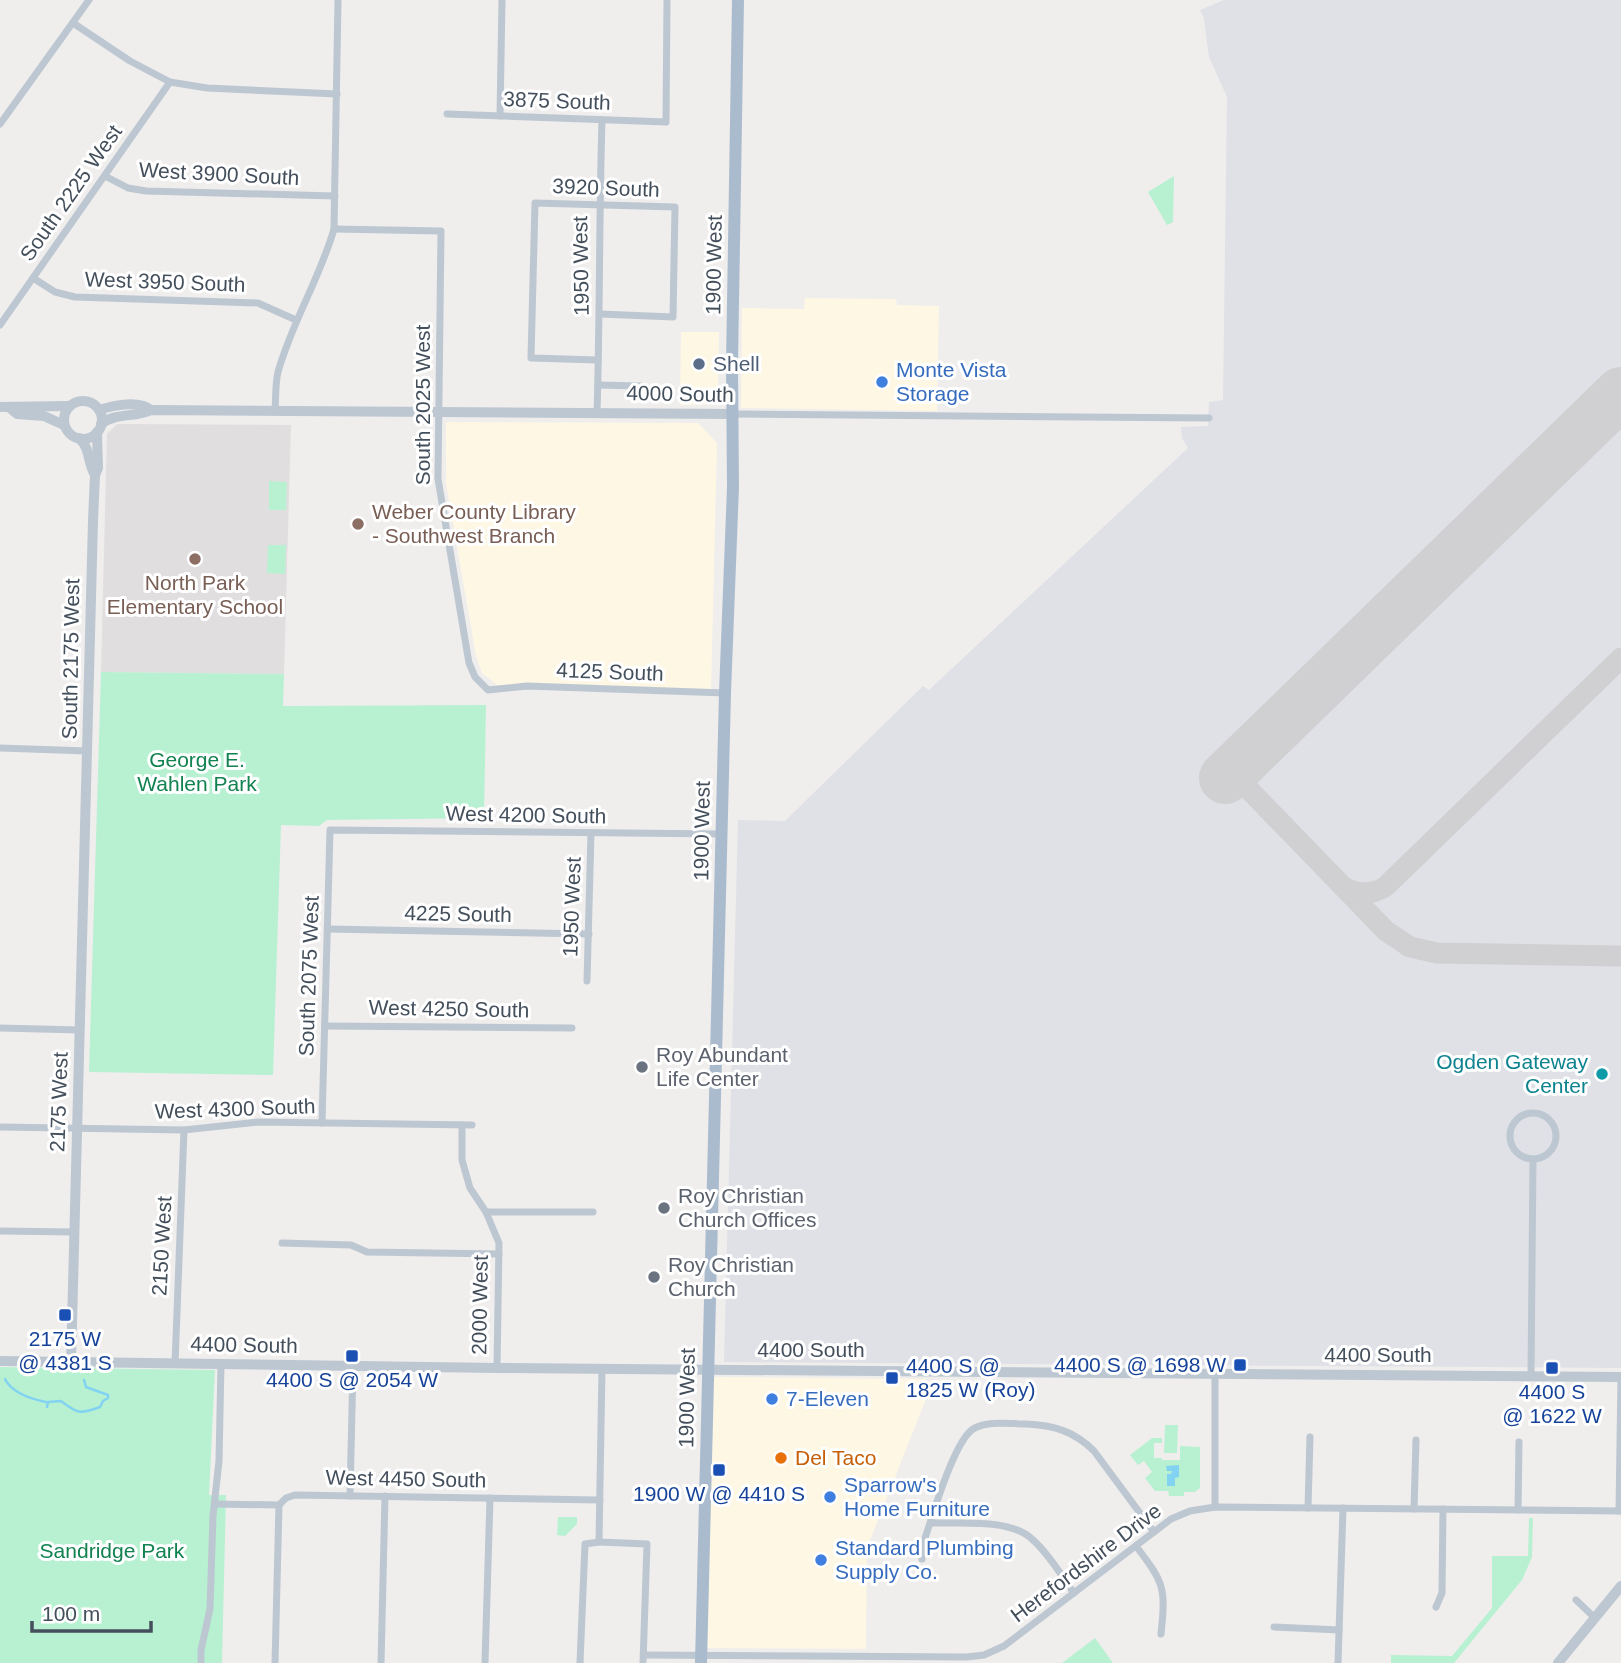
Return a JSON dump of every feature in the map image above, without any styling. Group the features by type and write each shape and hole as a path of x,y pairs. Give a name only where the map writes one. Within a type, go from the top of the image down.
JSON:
{"main road":[{"name":"1900 West","path":"701,1659 725,693 733,487 733,252 738,0"}],"street":[{"path":"0,124 89,0"},
{"path":"275,411 277,375 296,320 328,249 334,229 338,0"},
{"path":"500,116 502,0"},
{"name":"3875 South","path":"447,114 666,122 667,0"},
{"path":"73,23 130,61 170,82 208,88 337,93"},
{"name":"South 2225 West","path":"0,324 170,82"},
{"name":"1950 West","path":"597,413 600,314 598,206 602,120"},
{"name":"West 3900 South","path":"105,176 128,188 146,191 335,196"},
{"name":"3920 South","path":"598,360 531,358 536,203 676,207 673,317 600,314"},
{"name":"South 2025 West","path":"334,229 441,231 439,479 470,663 475,677 488,690 495,689"},
{"name":"West 3950 South","path":"33,278 55,292 75,297 258,303 296,320"},
{"path":"598,385 641,386"},
{"path":"77,401 87,401 99,410 99,428 90,437 79,438 70,434 65,425 64,413 69,406 77,401"},
{"path":"5,408 23,405 69,406"},
{"name":"4000 South","path":"99,410 145,405 151,410"},
{"path":"5,408 17,414 44,416 65,425"},
{"name":"4000 South","path":"99,428 120,415 142,414 151,410 1209,418"},
{"name":"South 2175 West","path":"85,844 95,475 98,468 99,428"},
{"name":"South 2175 West","path":"79,438 88,448 90,467 95,475"},
{"name":"4125 South","path":"495,689 527,686 725,693"},
{"path":"0,748 88,751"},
{"name":"West 4200 South","path":"330,830 722,834"},
{"name":"South 2075 West","path":"322,1123 330,830"},
{"name":"1950 West","path":"587,981 591,833"},
{"name":"2175 West","path":"71,1362 85,844"},
{"name":"4225 South","path":"328,929 589,934"},
{"name":"West 4250 South","path":"325,1026 572,1028"},
{"path":"0,1028 80,1030"},
{"path":"1530,1113 1541,1114 1549,1119 1557,1133 1551,1151 1545,1156 1533,1159 1518,1153 1511,1140 1513,1125 1530,1113"},
{"name":"West 4300 South","path":"0,1127 184,1130 258,1122 471,1125"},
{"name":"2000 West","path":"462,1125 462,1160 470,1188 486,1212 499,1243 497,1368"},
{"name":"2150 West","path":"175,1364 184,1130"},
{"path":"1531,1376 1533,1159"},
{"path":"486,1212 593,1212"},
{"path":"0,1231 74,1232"},
{"path":"282,1243 351,1245 367,1252 499,1254"},
{"name":"4400 South","path":"0,1361 1621,1377"},
{"path":"201,1663 201,1650 210,1609 222,1364"},
{"path":"350,1496 353,1366"},
{"path":"599,1542 602,1368"},
{"path":"1215,1373 1215,1507"},
{"path":"1620,1511 1621,1377"},
{"path":"922,1559 922,1547 957,1450 974,1429 991,1424 1044,1425 1065,1430 1082,1439 1094,1451 1154,1532"},
{"path":"1308,1508 1310,1437"},
{"path":"1414,1509 1416,1440"},
{"path":"1518,1510 1520,1442"},
{"name":"West 4450 South","path":"215,1504 279,1505 286,1497 295,1495 600,1500"},
{"path":"382,1663 385,1496"},
{"path":"485,1663 490,1497"},
{"path":"275,1663 279,1505"},
{"name":"Herefordshire Drive","path":"644,1659 942,1660 984,1655 1004,1646 1171,1519 1190,1511 1215,1507 1620,1511"},
{"path":"1338,1663 1343,1508"},
{"path":"1436,1607 1442,1593 1443,1509"},
{"path":"931,1523 1005,1526 1017,1529 1035,1541 1074,1592"},
{"path":"580,1663 584,1545 599,1542 647,1544 644,1659"},
{"path":"1136,1546 1157,1574 1163,1587 1161,1634"},
{"path":"1558,1663 1621,1586"},
{"path":"1576,1600 1595,1618"},
{"path":"1274,1627 1339,1630"}],"shaded area":[{"path":"1224,0 1621,0 1621,1368 724,1362 738,820 785,821 923,686 929,690 1188,448 1182,438 1181,427 1208,426 1209,402 1223,400 1227,97 1209,57 1204,19 1200,10"},
{"path":"805,298 896,299 897,305 939,306 937,411 741,408 742,308 804,309"},
{"path":"681,332 719,332 718,404 680,405"},
{"path":"446,422 698,423 717,443 711,690 501,688 482,673 476,656 446,484"},
{"name":"North Park Elementary School","path":"117,424 291,425 284,674 101,672 107,434"},
{"path":"712,1377 926,1379 926,1399 867,1548 866,1649 705,1648"}],"green space":[{"path":"1174,176 1173,222 1167,225 1148,192"},
{"path":"269,481 287,482 286,510 269,510"},
{"path":"268,545 286,545 285,574 267,573"},
{"name":"George E. Wahlen Park","path":"101,672 284,674 283,706 486,705 484,818 327,820 319,826 281,825 273,1075 89,1072"},
{"name":"Sandridge Park","path":"0,1367 215,1370 209,1495 226,1495 222,1663 0,1663"},
{"path":"1165,1425 1178,1425 1177,1453 1164,1453"},
{"path":"1152,1438 1162,1438 1162,1443 1154,1443 1154,1458 1162,1460 1180,1460 1180,1446 1200,1447 1200,1488 1195,1492 1184,1492 1184,1496 1169,1496 1168,1491 1155,1491 1145,1478 1152,1472 1144,1461 1138,1465 1130,1455"},
{"path":"558,1517 577,1517 577,1524 565,1536 557,1535"},
{"path":"1529,1518 1533,1518 1532,1557 1522,1580 1454,1663 1391,1663 1391,1655 1452,1656 1492,1608 1492,1556 1528,1556"},
{"path":"1095,1638 1113,1663 1062,1663"}],"water":[{"path":"1179,1465 1179,1477 1175,1478 1175,1486 1167,1486 1167,1474 1172,1471 1167,1471 1166,1466"}],"waterway":[{"path":"5,1379 17,1392 46,1402"},
{"path":"47,1407 48,1402 61,1401 79,1412 100,1407 108,1395 86,1387 84,1380"}],"taxiway":[{"path":"1344,887 1364,893 1385,887 1621,658"},
{"path":"1232,772 1386,931 1410,947 1437,953 1621,956"}],"runway":[{"path":"1225,778 1621,393"}],"place":[{"name":"Shell","path":"699,364"},
{"name":"Monte Vista Storage","path":"882,382"},
{"name":"Weber County Library - Southwest Branch","path":"358,524"},
{"name":"North Park Elementary School","path":"195,559"},
{"name":"Roy Abundant Life Center","path":"642,1067"},
{"name":"Ogden Gateway Center","path":"1602,1074"},
{"name":"Roy Christian Church Offices","path":"664,1208"},
{"name":"Roy Christian Church","path":"654,1277"},
{"name":"2175 W @ 4381 S","path":"65,1315"},
{"name":"4400 S @ 2054 W","path":"352,1356"},
{"name":"4400 S @ 1698 W","path":"1240,1365"},
{"name":"4400 S @ 1622 W","path":"1552,1368"},
{"name":"4400 S @ 1825 W (Roy)","path":"892,1378"},
{"name":"7-Eleven","path":"772,1399"},
{"name":"Del Taco","path":"781,1458"},
{"name":"1900 W @ 4410 S","path":"719,1470"},
{"name":"Sparrow's Home Furniture","path":"830,1497"},
{"name":"Standard Plumbing Supply Co.","path":"821,1560"}]}
